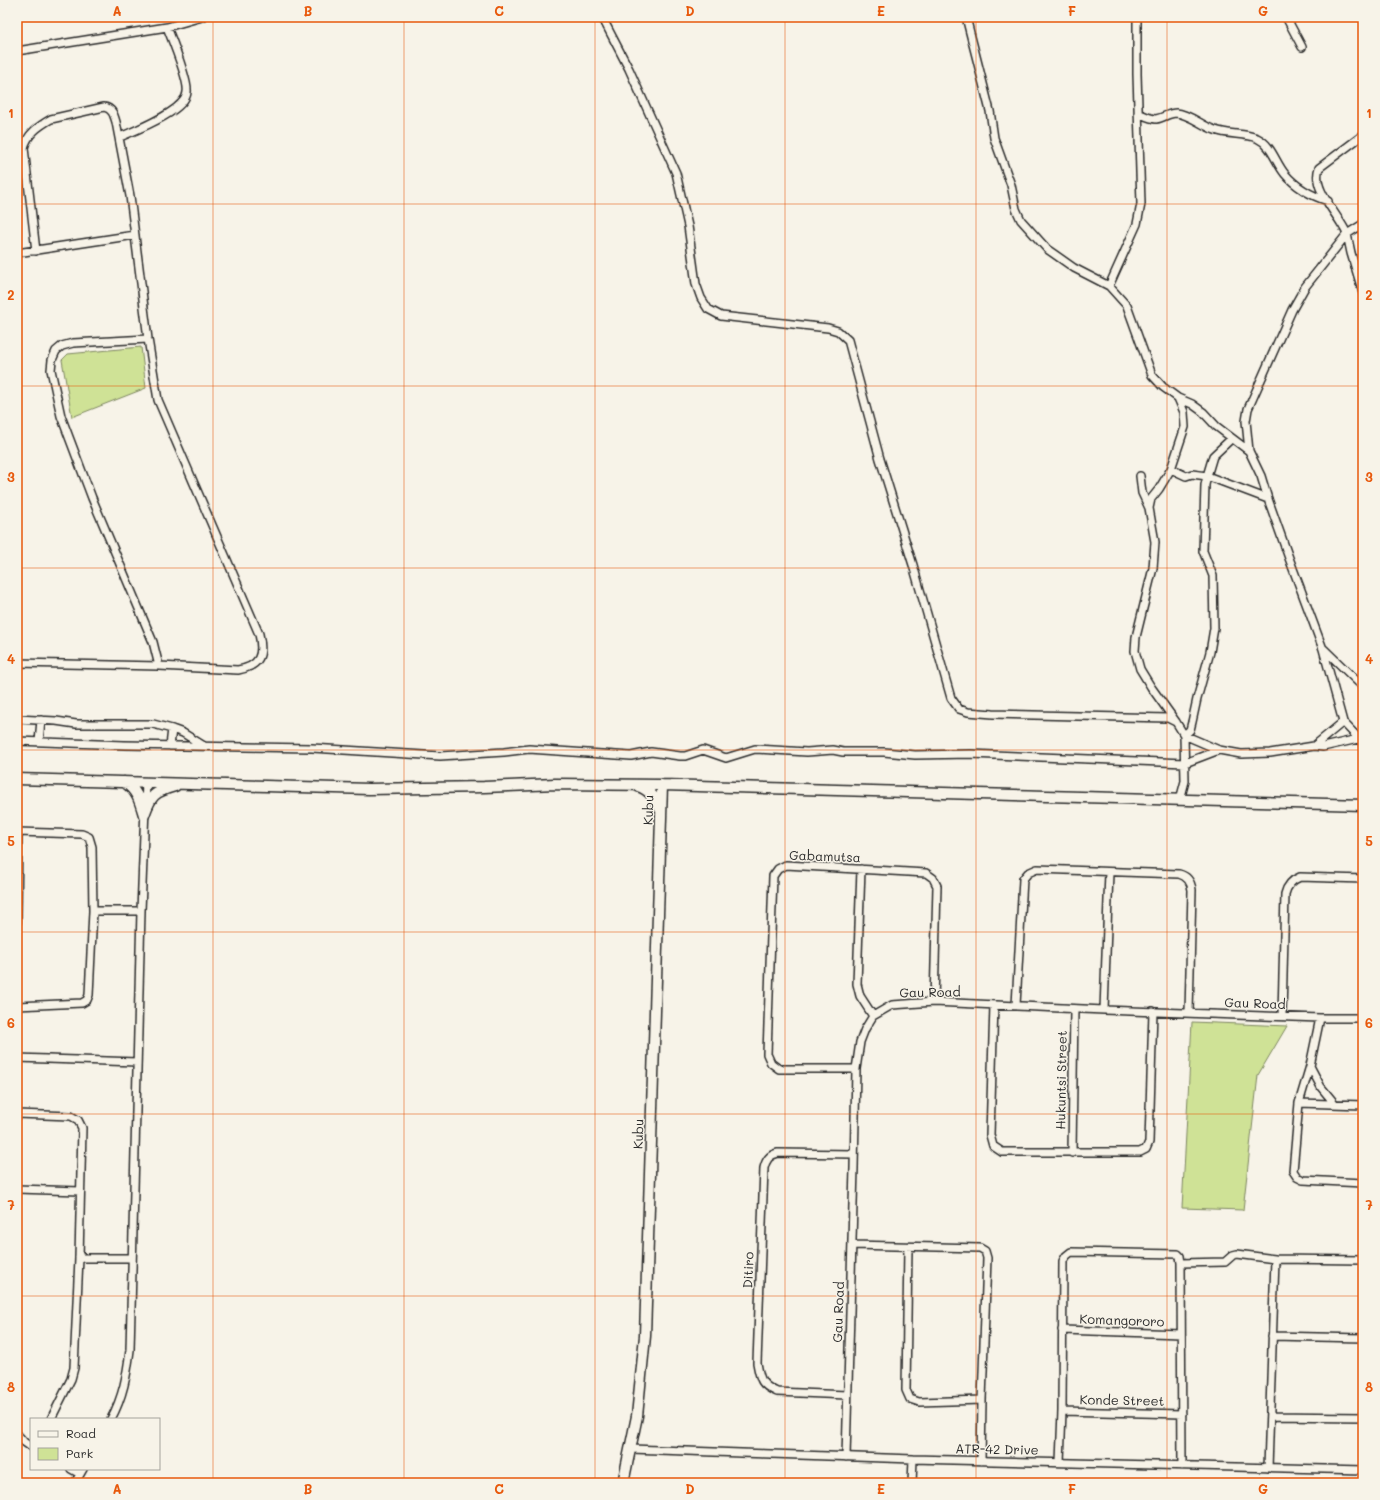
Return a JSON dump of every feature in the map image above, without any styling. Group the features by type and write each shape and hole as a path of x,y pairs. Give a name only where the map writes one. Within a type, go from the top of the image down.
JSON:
{"main road":[{"path":"17,779 369,789 555,784 635,784 1363,805"},
{"path":"124,782 135,791 144,815"},
{"path":"144,815 150,800 156,793 184,784"},
{"path":"635,784 648,790 656,800 661,813"},
{"name":"Kubu","path":"623,1483 638,1416 645,1336 662,785"}],"street":[{"path":"17,51 167,27 202,17"},
{"path":"602,17 629,69 676,173 688,226 696,284 701,298 708,310 721,316 828,328 838,331 848,340 880,458 913,565 951,698 959,709 968,712 993,714 1168,718 1176,722"},
{"path":"966,17 990,111 994,138 1011,184 1016,209 1021,220 1047,249 1074,268 1109,286 1127,306 1152,375 1163,387 1178,398 1192,404 1203,412 1231,439 1249,451"},
{"path":"1109,286 1137,224 1139,211 1141,182 1138,113 1137,17"},
{"path":"1286,17 1302,47"},
{"path":"120,137 161,118 179,105 184,100 188,92 186,81 167,27"},
{"path":"17,663 159,666 238,670 253,665 260,657 262,649 260,634 158,400 148,339 130,196 120,137 114,113 108,108 104,107 51,119 43,123 31,134 26,142 24,148 36,251"},
{"path":"1138,113 1156,119 1168,114 1177,113 1217,131 1251,136 1259,139 1270,149 1288,178 1303,190 1328,201"},
{"path":"1363,135 1319,168 1316,173 1317,183 1347,234 1363,293"},
{"path":"1360,741 1343,722 1323,649 1261,476 1249,451 1246,421 1248,409 1282,331 1305,287 1347,234 1363,224"},
{"path":"17,253 135,234"},
{"path":"148,339 73,343 62,346 56,351 52,360 51,370 61,416 92,498 153,642 159,666"},
{"path":"1149,508 1151,499 1171,469 1185,427 1184,412 1178,398"},
{"path":"1184,736 1190,730 1210,652 1214,628 1213,576 1203,551 1205,485 1213,456 1231,439"},
{"path":"1171,469 1186,476 1192,474 1207,476 1268,498"},
{"path":"1140,476 1142,493 1149,508 1155,542 1153,568 1136,637 1135,651 1140,669 1184,736 1185,781 1180,800"},
{"path":"1323,649 1363,687"},
{"path":"17,719 76,724 153,724 172,728 183,733 204,747"},
{"path":"39,742 41,720"},
{"path":"1314,746 1343,722"},
{"path":"170,746 172,728"},
{"path":"1184,736 1219,750 1240,754 1270,753 1360,741"},
{"path":"17,742 312,748 440,756 529,749 631,756 651,752 680,756 703,750 726,758 755,749 807,752 833,750 844,752 899,752 916,755 971,754 1185,764 1219,750"},
{"path":"111,1418 121,1398 126,1382 130,1350 141,911 146,782"},
{"path":"17,922 18,832 82,834 89,837 92,847 93,911 89,995 87,1000 82,1003 17,1006"},
{"name":"Gabamutsa","path":"856,1069 779,1069 771,1063 767,1054 773,876 778,869 786,865 861,869 926,873 933,878 937,886 934,1002"},
{"path":"861,869 857,984 860,996 873,1016"},
{"path":"1016,1005 1023,879 1028,873 1037,869 1179,874 1185,876 1189,880 1192,890 1189,1012"},
{"path":"1104,1010 1109,872"},
{"path":"1282,1015 1286,889 1294,879 1300,877 1363,879"},
{"path":"93,911 141,911"},
{"name":"Gau Road","path":"846,1457 856,1069 860,1042 864,1029 873,1016 892,1005 934,1002 1074,1009 1282,1015 1320,1018 1363,1018"},
{"path":"994,1005 990,1135 993,1146 1002,1152 1140,1152 1146,1149 1149,1142 1153,1011"},
{"name":"Hukuntsi Street","path":"1072,1153 1074,1009"},
{"path":"1320,1018 1310,1066 1299,1104 1293,1171 1297,1177 1314,1182 1363,1183"},
{"path":"17,1058 137,1062"},
{"path":"1310,1066 1321,1087 1335,1104"},
{"path":"1299,1104 1363,1105"},
{"path":"17,1114 71,1116 78,1120 82,1128 79,1258 74,1372 51,1418"},
{"name":"Ditiro","path":"847,1395 777,1392 767,1388 762,1382 759,1374 757,1355 765,1163 768,1158 778,1153 854,1154"},
{"path":"17,1189 80,1191"},
{"path":"852,1245 980,1248 985,1251 987,1258 981,1461"},
{"path":"908,1247 907,1394 910,1399 918,1402 982,1400"},
{"path":"1060,1462 1062,1411 1063,1261 1070,1252 1178,1254 1180,1256 1181,1263 1182,1466"},
{"path":"1181,1263 1225,1262 1233,1255 1237,1254 1275,1259 1363,1260"},
{"path":"79,1258 132,1258"},
{"path":"1268,1468 1275,1259"},
{"name":"Komangororo","path":"1062,1330 1181,1334"},
{"path":"1272,1336 1363,1338"},
{"name":"Konde Street","path":"1062,1411 1182,1414"},
{"path":"1270,1416 1363,1417"},
{"path":"17,1434 30,1446"},
{"name":"ATR-42 Drive","path":"631,1449 981,1461 1363,1470"},
{"path":"912,1483 913,1459"},
{"path":"75,1483 81,1471"}],"green space":[{"path":"141,347 146,388 72,417 62,360 68,354"},
{"path":"1192,1022 1287,1026 1258,1075 1243,1210 1182,1208"}]}
